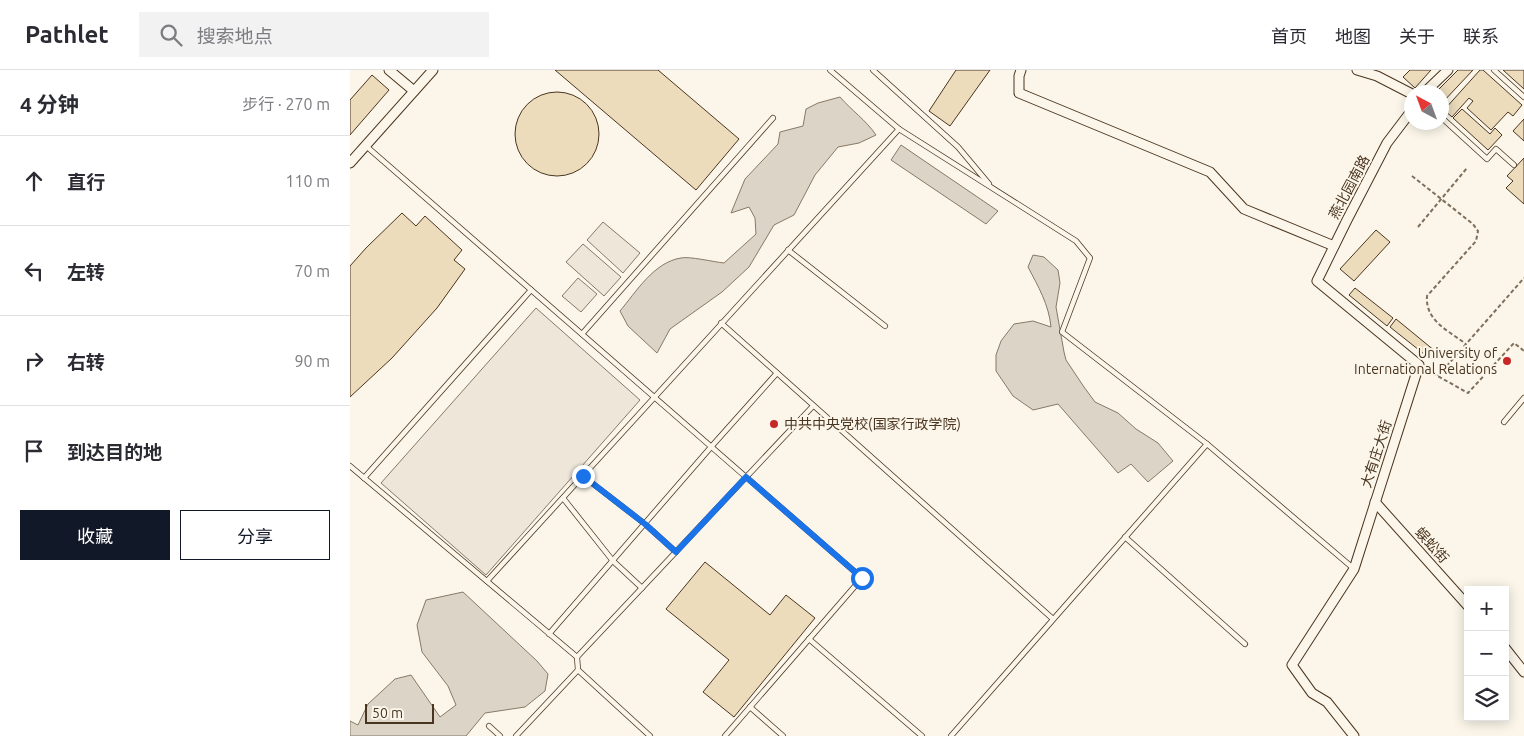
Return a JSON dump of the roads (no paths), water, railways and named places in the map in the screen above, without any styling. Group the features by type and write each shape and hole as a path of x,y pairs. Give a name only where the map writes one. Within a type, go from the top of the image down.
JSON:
{"street":[{"path":"389,70 414,91"},
{"path":"350,164 433,70"},
{"path":"1021,70 1019,93 1210,172 1244,209 1334,246"},
{"path":"1357,70 1377,76 1404,90"},
{"path":"1433,85 1448,70"},
{"name":"燕北园南路","path":"1404,121 1387,143 1317,281 1419,365"},
{"name":"大有庄大街","path":"1354,736 1327,702 1312,693 1292,665 1354,569 1419,365"},
{"name":"蜈蚣街","path":"1375,502 1464,602"},
{"path":"1509,653 1524,672"}],"lane":[{"path":"830,70 836,72 898,129 1076,241 1090,258 1062,332 1206,444 1354,569"},
{"path":"873,70 958,147 992,188"},
{"path":"1494,70 1524,97"},
{"path":"582,334 773,118"},
{"path":"1449,124 1487,159 1496,149 1514,165"},
{"path":"487,582 898,129"},
{"path":"366,146 862,578 725,736"},
{"path":"788,250 885,326"},
{"path":"364,478 531,290"},
{"path":"721,324 1053,620"},
{"path":"549,634 777,373"},
{"path":"1504,422 1524,398"},
{"path":"516,736 578,670 578,657 813,406"},
{"path":"951,736 1206,444"},
{"path":"350,466 578,657"},
{"path":"583,476 645,524 676,552"},
{"path":"563,498 613,561 642,588"},
{"path":"1125,537 1245,644"},
{"path":"809,639 922,736"},
{"path":"578,670 650,736"},
{"path":"750,707 783,736"},
{"path":"490,726 500,736"}],"place":[{"name":"University of International Relations","path":"1507,361"},
{"name":"中共中央党校(国家行政学院)","path":"774,424"}]}
